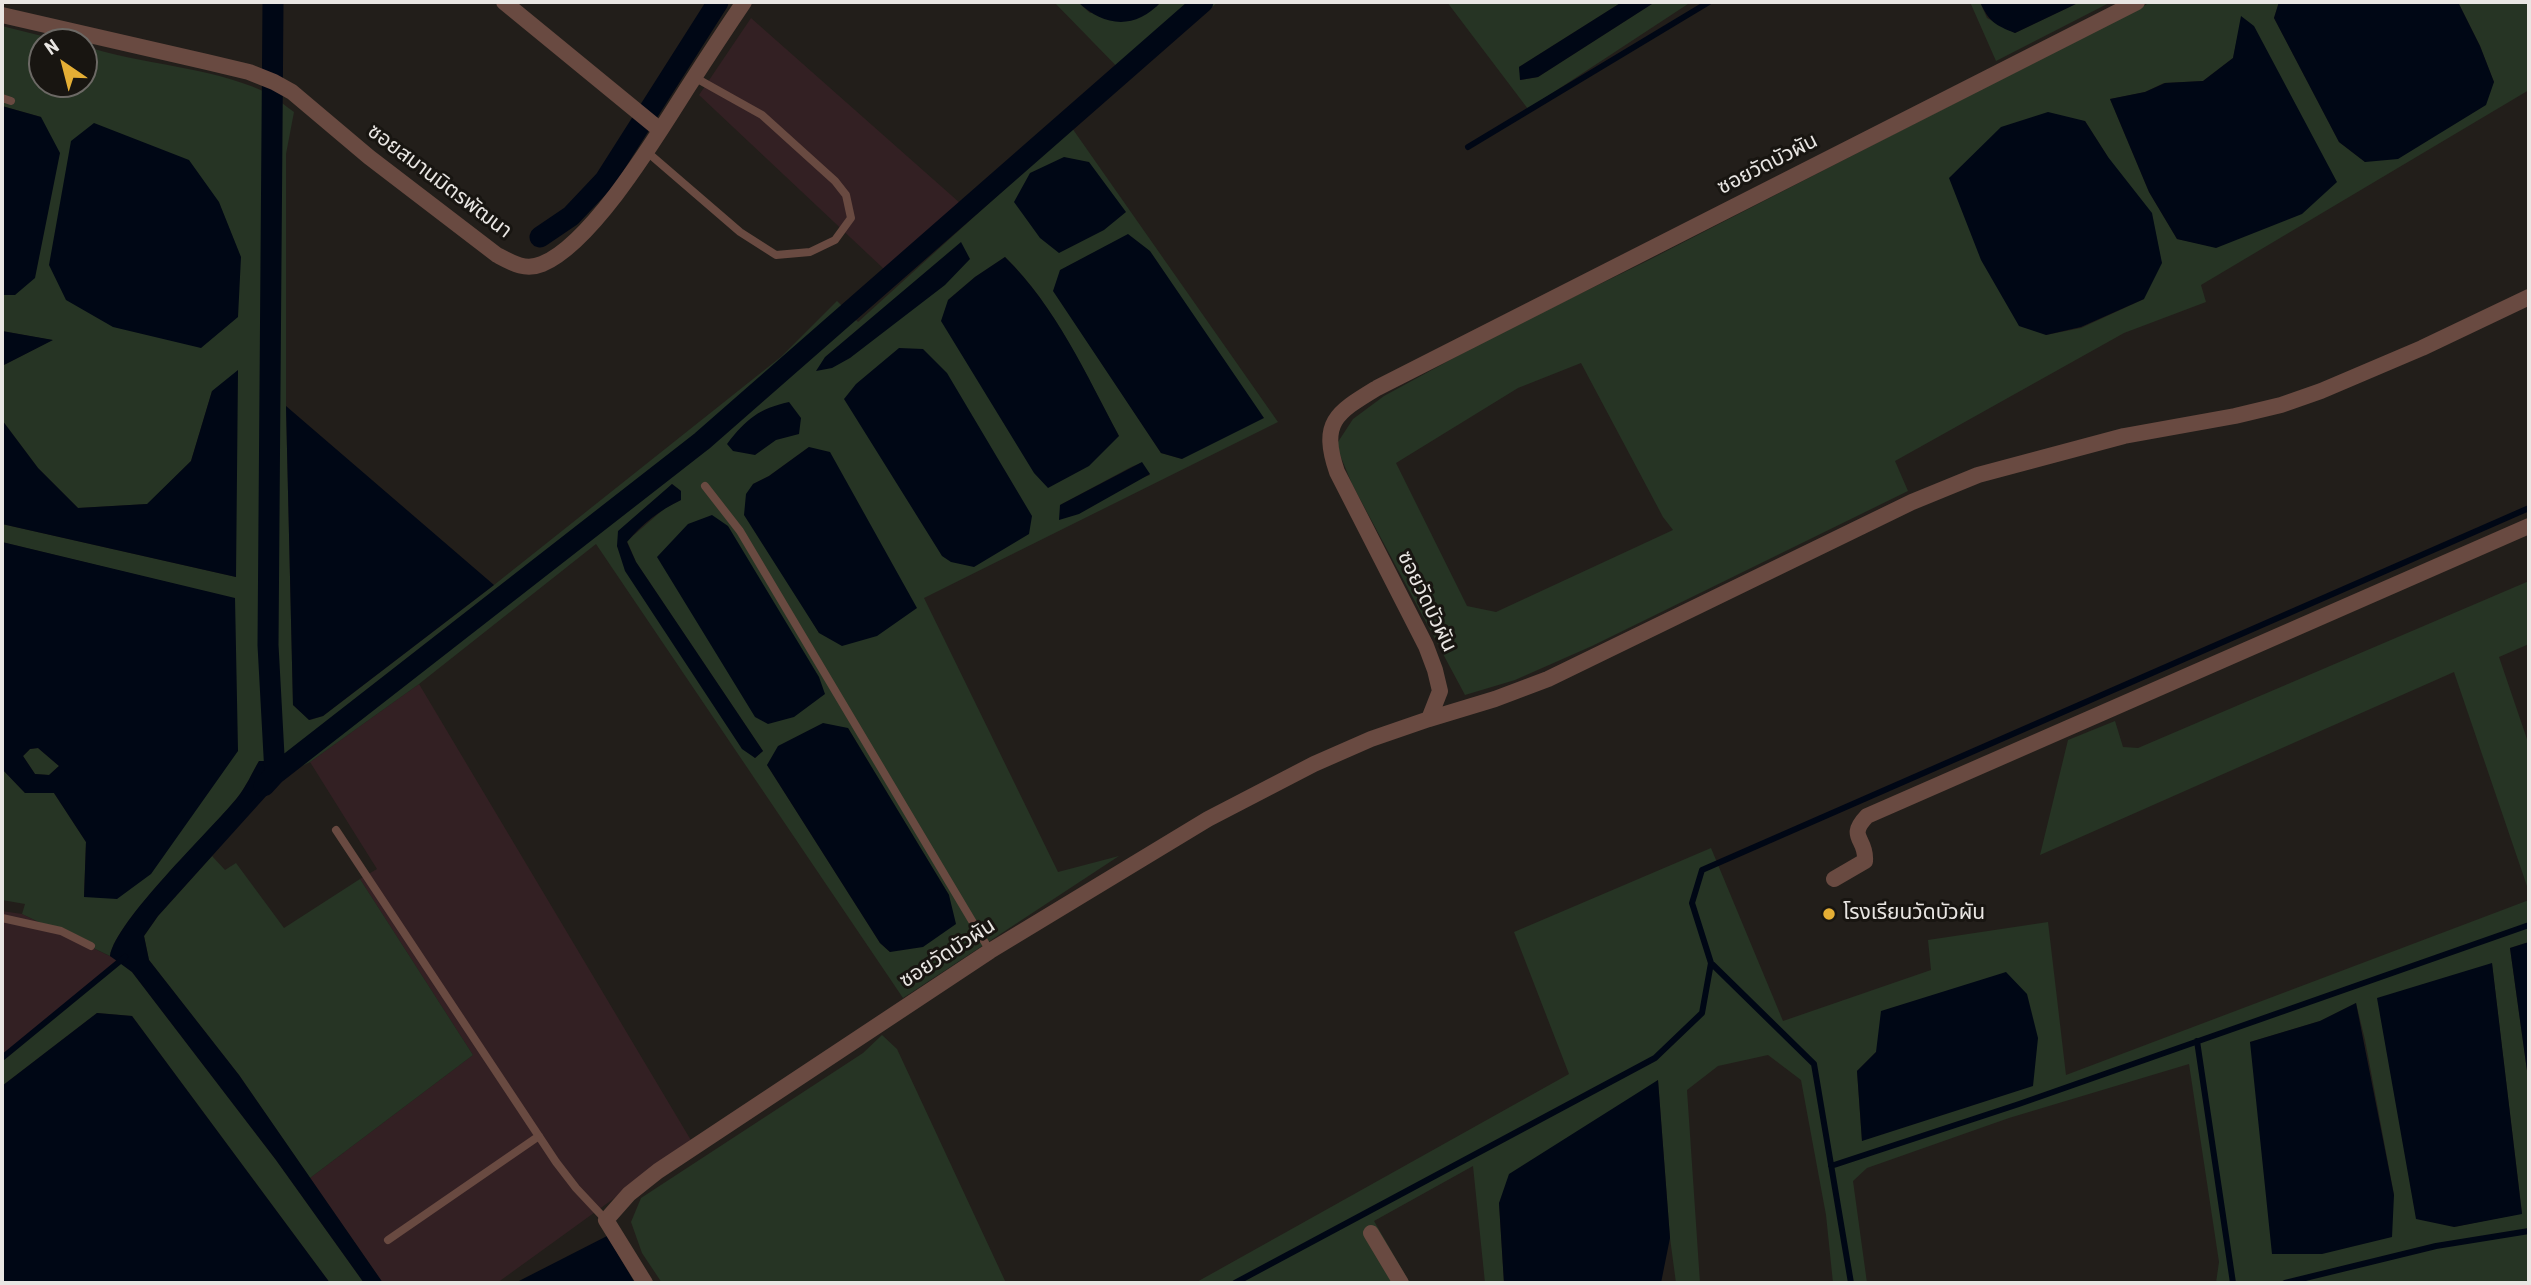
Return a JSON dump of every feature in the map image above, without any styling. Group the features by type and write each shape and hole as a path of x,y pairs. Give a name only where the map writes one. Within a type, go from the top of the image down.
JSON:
{"street":[{"path":"504,2 660,130"},
{"name":"ซอยสมานมิตรพัฒนา","path":"2,15 248,72 274,82 292,92 369,158 497,255 528,267 558,255 585,232 646,151 744,2"},
{"name":"ซอยวัดบัวผัน","path":"606,1220 629,1194 658,1171 990,951 1208,819 1314,764 1371,739 1429,719 1440,691 1435,670 1426,646 1337,472 1330,451 1329,434 1336,418 1350,405 1377,388 2137,2"},
{"path":"1429,719 1495,699 1548,678 1912,502 1978,475 2124,436 2281,405 2422,348 2529,297"},
{"path":"1834,879 1865,861 1866,856 1856,833 1857,827 1867,816 2529,526"},
{"path":"606,1220 645,1283"},
{"path":"1371,1233 1401,1283"}],"lane":[{"path":"646,151 740,233 776,255 810,251 835,240 851,218 846,195 835,181 772,124 740,101 694,77"},
{"path":"2,98 11,102"},
{"path":"705,486 740,531 990,951"},
{"path":"336,830 539,1136 576,1188 606,1220"},
{"path":"2,927 6,918 61,932 91,946"},
{"path":"388,1240 539,1136"}],"shaded area":[{"path":"1078,2 1161,2 1141,17 1120,22 1098,16"},
{"path":"1622,2 1655,2 1538,77 1520,80 1519,67"},
{"path":"1980,2 2080,2 2015,33 1993,22"},
{"path":"2279,2 2458,2 2494,82 2486,105 2398,159 2365,162 2339,142 2274,18"},
{"path":"2241,16 2254,26 2337,182 2302,214 2216,248 2177,239 2149,192 2110,99 2145,92 2165,83 2203,81 2233,58"},
{"path":"751,18 960,203 885,270 699,95"},
{"path":"2,106 41,117 60,153 35,278 15,295 2,295"},
{"path":"2048,112 2085,121 2108,157 2152,213 2162,263 2144,299 2081,327 2046,335 2019,326 1981,260 1949,178 2001,127"},
{"path":"94,123 189,160 219,202 241,257 238,317 201,348 113,327 66,300 49,265 71,141"},
{"path":"1064,157 1089,162 1126,212 1104,230 1059,253 1040,238 1014,202 1030,173"},
{"path":"1128,234 1150,251 1264,418 1182,459 1161,453 1053,291 1060,270"},
{"path":"961,242 970,259 945,285 850,358 832,368 816,371 825,357"},
{"path":"1005,257 1040,297 1055,319 1119,436 1089,466 1048,488 1034,473 941,321 948,300 975,277"},
{"path":"2,331 53,340 2,366"},
{"path":"899,348 923,349 947,373 1032,516 1029,534 974,567 951,562 942,556 844,399 856,384"},
{"path":"238,370 236,577 2,524 2,420 38,468 78,508 147,504 191,461 212,391"},
{"path":"789,402 801,418 799,434 776,440 755,455 733,451 727,444 754,416"},
{"path":"286,406 494,585 323,716 309,720 293,705"},
{"path":"809,447 830,452 917,608 877,636 842,646 819,633 744,515 746,494 753,484 769,476"},
{"path":"1142,462 1150,474 1079,514 1059,520 1060,505"},
{"path":"672,484 681,491 681,500 652,518 627,542 636,562 763,751 755,758 742,749 625,571 617,546 618,531"},
{"path":"712,515 728,526 819,677 825,694 794,717 768,724 755,717 657,557 688,524"},
{"path":"2,542 235,598 238,751 151,874 117,899 84,897 86,842 54,793 25,793 2,769","holes":["38,748 59,766 49,775 35,774 23,756 30,749"]},
{"path":"419,684 692,1142 497,1283 383,1283 310,1178 473,1055 360,879 377,869 310,762"},
{"path":"823,723 848,728 949,895 956,924 923,947 890,952 880,943 767,765 778,746"},
{"path":"259,761 280,761 286,774 158,916 144,936 149,960 239,1075 383,1283 364,1283 276,1160 132,972 110,956 116,940 129,921 237,798"},
{"path":"2,911 22,914 118,960 2,1057"},
{"path":"2529,942 2529,1085 2510,948"},
{"path":"2492,963 2522,1214 2454,1227 2416,1219 2377,998"},
{"path":"2006,972 2027,994 2038,1038 2033,1086 1862,1141 1857,1071 1876,1052 1881,1011"},
{"path":"2356,1003 2394,1195 2392,1237 2322,1254 2272,1254 2250,1042 2320,1021"},
{"path":"97,1013 132,1016 330,1283 2,1283 2,1086"},
{"path":"1658,1080 1670,1238 1661,1283 1504,1283 1499,1203 1509,1174"},
{"path":"607,1236 635,1283 515,1283"}],"green space":[{"path":"1054,2 1078,2 1090,13 1156,7 1161,2 1218,2 1129,79"},
{"path":"1447,2 1622,2 1519,67 1521,80 1538,77 1655,2 1691,2 1528,109"},
{"path":"1970,2 1980,2 1987,18 2015,33 2080,2 2111,2 1996,61"},
{"path":"2151,2 2279,2 2274,18 2339,142 2365,162 2494,82 2458,2 2529,2 2529,90 2201,285 2206,302 2124,333 1895,461 1908,491 1592,646 1515,680 1465,695 1352,484 1336,445 1353,419 1384,396 1494,336 1649,260","holes":["2242,17 2216,247 2177,239 2149,192 2110,99 2145,92 2164,83 2203,81 2233,58","2085,121 2108,157 2144,299 2081,328 2046,335","1581,363 1663,517 1673,530 1496,612 1467,606 1396,463 1518,388"]},
{"path":"2,26 28,32 28,98 98,98 98,50 220,76 267,93 294,112 286,154 286,406 293,705 310,720 323,716 494,585 782,356 837,301 858,322 1072,128 1278,422 924,598 1058,872 1119,856 903,998 596,544 419,684 310,762 286,774 280,761 259,761 237,798 129,921 116,940 110,956 22,914 25,904 2,900 2,769 25,793 54,793 86,842 84,896 235,599 2,542 2,524 236,577 212,391 191,461 148,504 78,508 38,468 2,420 2,366 52,340 2,331 2,295 15,295 41,117 2,106","holes":["1005,257 1040,297 1055,319 1119,436 948,300 975,277","1054,291 1182,459 1161,453","809,447 819,633 794,590 753,484 769,476","1141,463 1150,475 1060,505","672,484 681,491 681,500 665,508 627,541 636,562 763,751 755,758 617,546","848,728 949,895 890,952 880,943 767,765"]},
{"path":"2529,581 2529,644 2499,657 2529,745 2529,892 2454,672 2040,855 2068,740 2115,721 2123,747 2138,748"},
{"path":"38,748 59,766 49,775 35,774 23,756 30,749"},
{"path":"1711,848 1783,1021 1931,970 1928,940 2048,922 2066,1075 2529,900 2529,942 2510,948 2529,1085 2529,1283 2216,1283 2219,1262 2189,1064 2009,1118 1867,1168 1853,1181 1867,1283 1833,1283 1826,1215 1801,1080 1768,1055 1718,1066 1687,1090 1700,1283 1676,1283 1658,1080 1499,1203 1504,1283 1485,1283 1473,1166 1374,1221 1410,1283 1195,1283 1569,1074 1514,932","holes":["2492,964 2522,1213 2454,1227","2356,1003 2394,1195 2250,1042 2320,1021","1876,1052 1862,1141 1857,1071"]},
{"path":"212,856 225,870 236,863 284,928 360,879 473,1055 310,1178 239,1075 149,960 144,936 158,916"},
{"path":"118,960 132,972 276,1160 364,1283 330,1283 132,1016 97,1013 2,1086 2,1057"},
{"path":"882,1035 897,1049 1006,1283 662,1283 642,1253 631,1222 641,1198 863,1053"}],"waterway":[{"path":"264,786 275,774 268,645 273,2"},
{"path":"540,237 571,216 605,180 718,2"},
{"path":"275,774 702,441 1203,2"},
{"path":"1468,147 1709,2"},
{"path":"1851,1283 1814,1064 1711,963 1692,903 1702,870 2529,508"},
{"path":"1831,1166 2019,1104 2529,925"},
{"path":"2,1058 125,957"},
{"path":"1235,1283 1655,1058 1702,1013 1711,963"},
{"path":"2197,1041 2233,1283"},
{"path":"2285,1283 2436,1246 2529,1231"}],"place":[{"name":"โรงเรียนวัดบัวผัน","path":"1829,914"}]}
